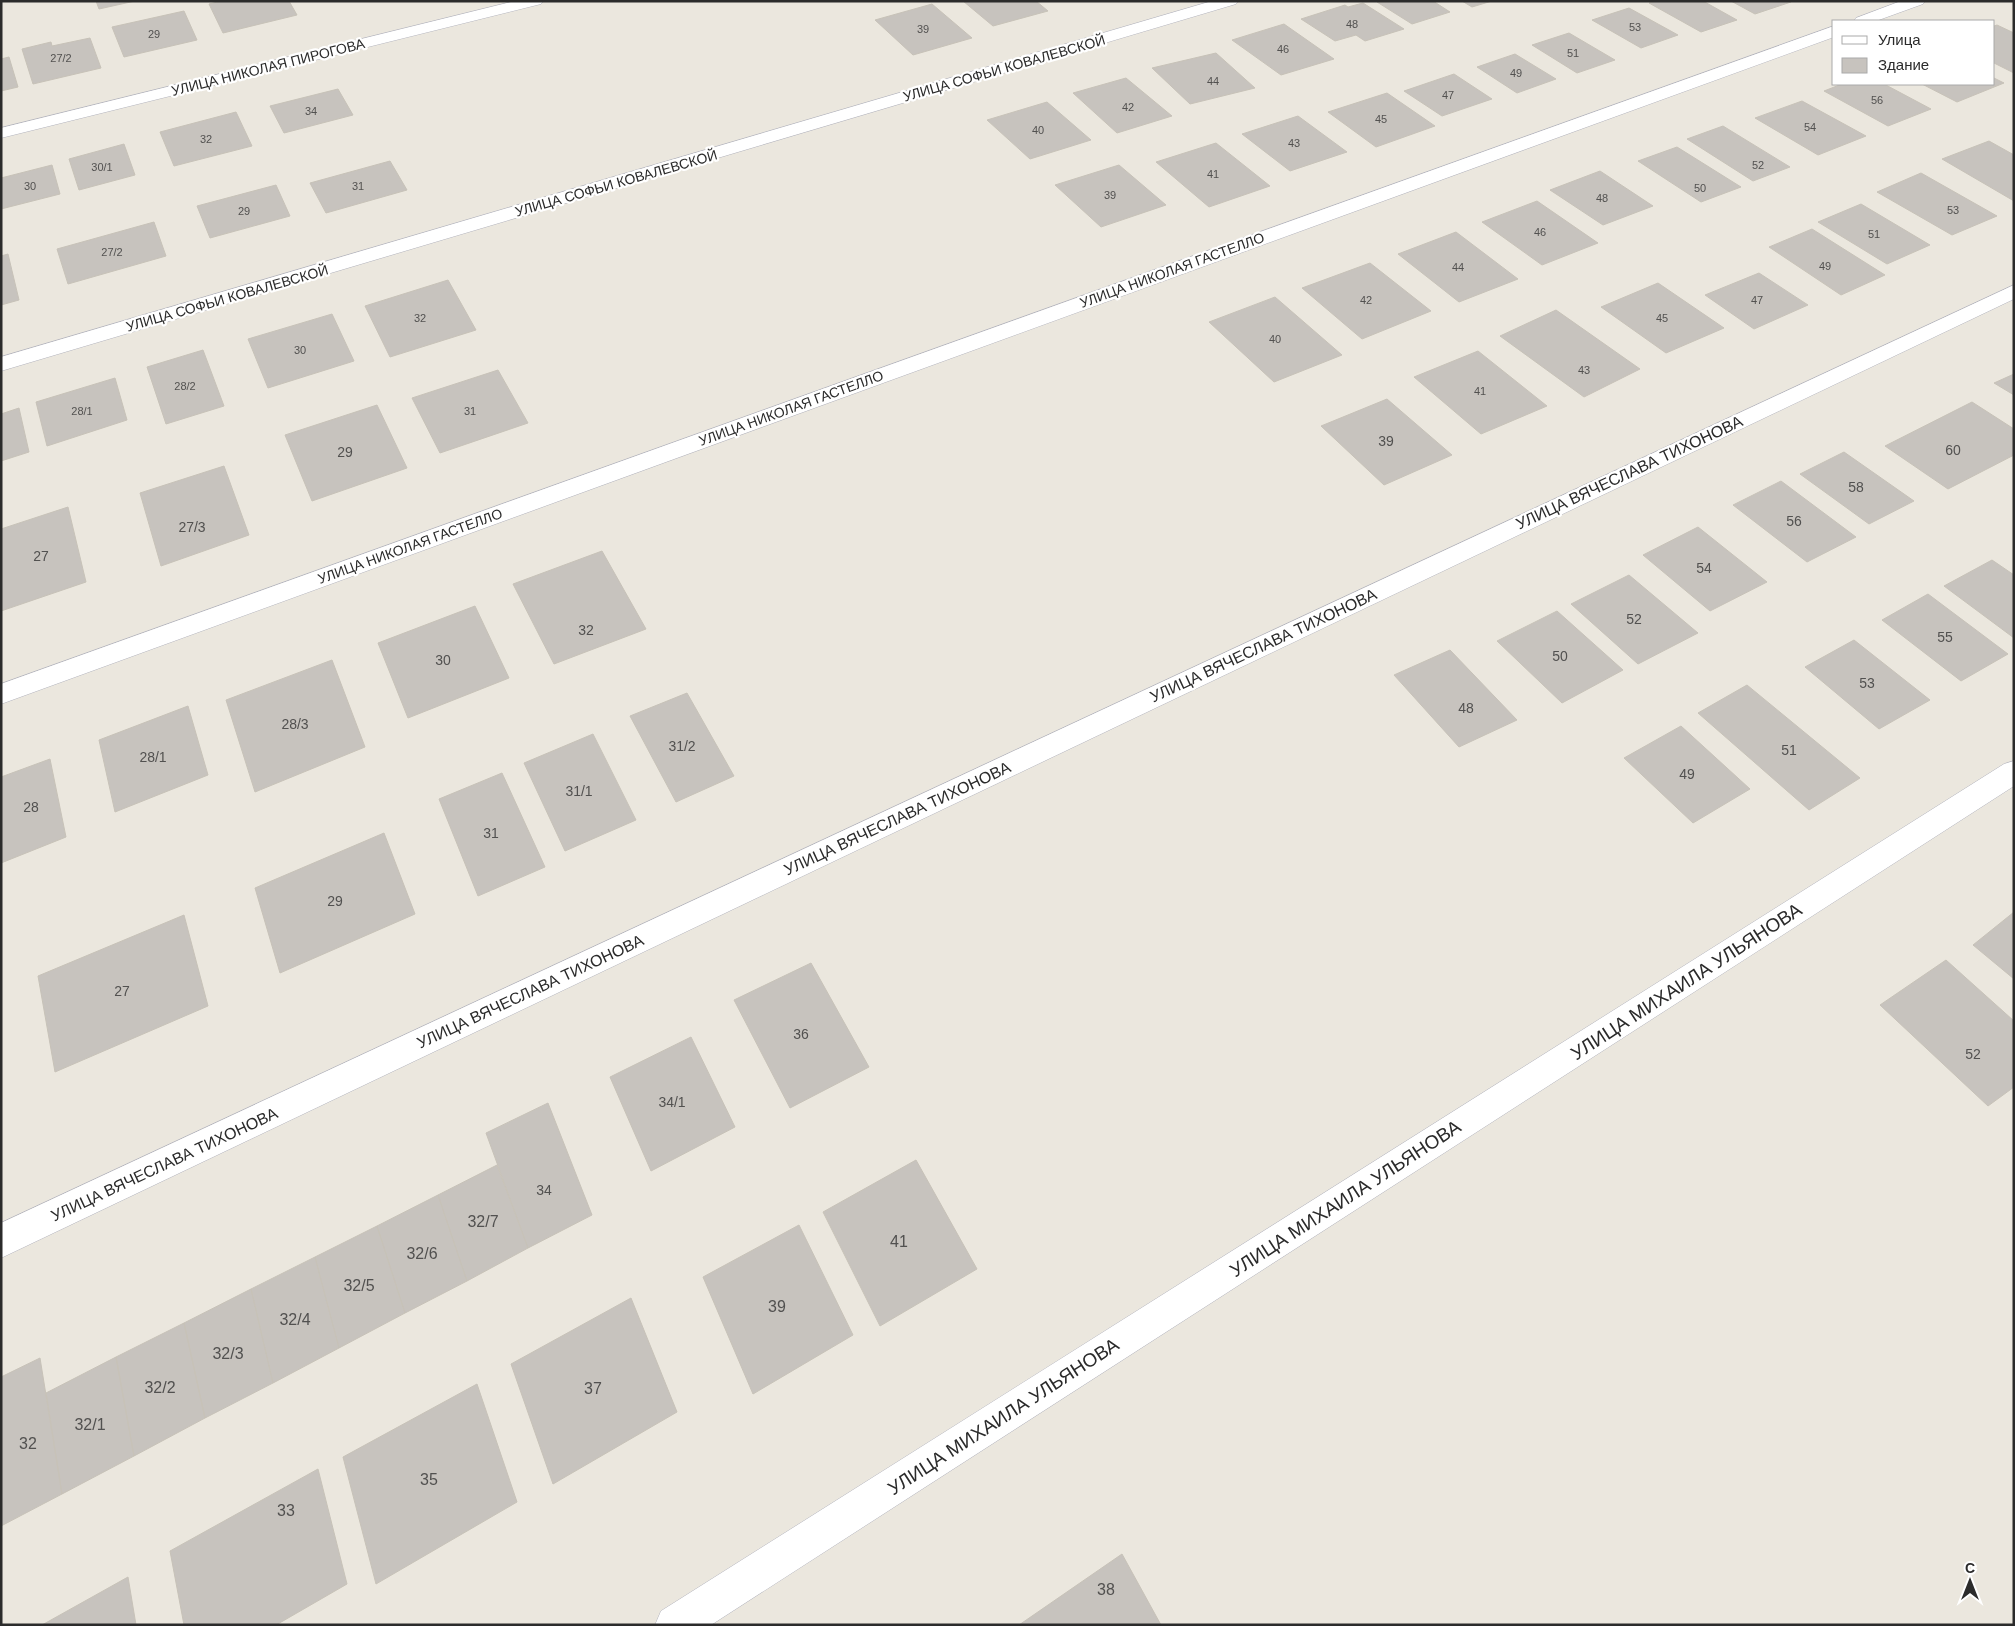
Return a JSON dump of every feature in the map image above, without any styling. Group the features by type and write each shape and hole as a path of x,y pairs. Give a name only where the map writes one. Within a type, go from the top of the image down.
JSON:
{"street":[{"name":"УЛИЦА НИКОЛАЯ ПИРОГОВА","path":"1,133 535,1"},
{"name":"УЛИЦА СОФЬИ КОВАЛЕВСКОЙ","path":"1,364 1230,1"},
{"path":"1865,20 1917,1"},
{"name":"УЛИЦА НИКОЛАЯ ГАСТЕЛЛО","path":"1,694 1832,32"},
{"name":"УЛИЦА ВЯЧЕСЛАВА ТИХОНОВА","path":"1,1241 2014,291"},
{"name":"УЛИЦА МИХАИЛА УЛЬЯНОВА","path":"676,1625 2014,772"}],"building":[{"path":"96,1 135,1 99,9"},
{"path":"222,1 289,1 297,15 223,33 209,4"},
{"path":"963,1 1036,1 1048,11 993,26"},
{"path":"1433,1 1450,12 1412,24 1377,2"},
{"path":"1462,1 1492,1 1472,7"},
{"path":"1656,1 1703,1 1737,20 1701,32 1649,3"},
{"path":"1731,1 1790,1 1791,2 1755,14"},
{"path":"1363,3 1404,29 1365,41 1356,35 1335,41 1301,19 1345,5 1348,7"},
{"path":"932,4 972,38 913,55 875,20"},
{"path":"1629,8 1678,35 1641,48 1592,20"},
{"path":"184,11 197,40 124,57 112,27"},
{"path":"1284,24 1334,59 1281,75 1232,40"},
{"path":"1995,26 2014,33 2014,73 1995,64"},
{"path":"1569,33 1615,60 1577,73 1532,45"},
{"path":"90,38 101,68 33,84 22,49 51,42 52,46"},
{"path":"1216,53 1255,88 1190,104 1152,68"},
{"path":"1515,54 1556,79 1517,93 1477,67"},
{"path":"9,57 18,87 1,91 1,59"},
{"path":"1454,74 1492,99 1442,116 1404,91"},
{"path":"1126,78 1172,116 1117,133 1073,93"},
{"path":"1995,78 2004,83 1957,102 1924,85 1995,85"},
{"path":"1839,85 1886,85 1931,109 1888,126 1824,91"},
{"path":"338,89 353,115 284,133 270,106"},
{"path":"1387,93 1435,126 1376,147 1328,112"},
{"path":"1802,101 1866,136 1818,155 1755,118"},
{"path":"1047,102 1091,140 1030,159 987,120"},
{"path":"236,112 252,146 174,166 160,132"},
{"path":"1298,116 1347,152 1290,171 1242,134"},
{"path":"1723,126 1790,167 1753,181 1687,139"},
{"path":"1989,141 2014,155 2014,201 1942,159"},
{"path":"1216,143 1270,186 1209,207 1156,162"},
{"path":"124,144 135,175 79,190 69,159"},
{"path":"1677,147 1741,187 1701,202 1638,161"},
{"path":"390,161 407,190 326,213 310,183"},
{"path":"52,165 60,194 1,209 1,178"},
{"path":"1119,165 1166,205 1101,227 1055,185"},
{"path":"1600,171 1653,206 1603,225 1550,190"},
{"path":"1921,173 1997,216 1952,235 1877,192"},
{"path":"276,185 290,216 210,238 197,206"},
{"path":"1537,201 1598,243 1542,265 1482,222"},
{"path":"1861,204 1930,245 1887,264 1818,222"},
{"path":"154,222 166,256 68,284 57,249"},
{"path":"1812,229 1885,275 1841,295 1769,247"},
{"path":"1456,232 1518,279 1459,302 1398,254"},
{"path":"8,254 19,300 1,305 1,256"},
{"path":"1370,263 1431,311 1362,339 1302,288"},
{"path":"1759,273 1808,305 1754,329 1705,295"},
{"path":"448,280 476,330 390,357 365,306"},
{"path":"1658,283 1724,328 1666,353 1601,307"},
{"path":"1275,297 1342,355 1274,382 1209,322"},
{"path":"1556,310 1640,369 1584,397 1500,336"},
{"path":"332,314 354,361 268,388 248,339"},
{"path":"203,350 224,406 166,424 147,367"},
{"path":"1478,351 1547,406 1481,434 1414,377"},
{"path":"498,370 528,423 440,453 412,398"},
{"path":"2014,374 2014,395 1994,383"},
{"path":"115,378 127,420 47,446 36,402"},
{"path":"1387,399 1452,455 1384,485 1321,426"},
{"path":"1972,402 2014,429 2014,455 1948,489 1885,446"},
{"path":"377,405 407,468 312,501 285,435"},
{"path":"19,408 29,452 1,461 1,414"},
{"path":"1844,452 1914,501 1869,524 1800,474"},
{"path":"224,466 249,535 161,566 140,493"},
{"path":"1781,481 1856,537 1807,562 1733,505"},
{"path":"68,507 86,582 1,611 1,529"},
{"path":"1698,527 1767,582 1710,611 1643,555"},
{"path":"602,551 646,629 554,664 513,584"},
{"path":"1992,560 2014,575 2014,638 1944,586"},
{"path":"1629,575 1698,633 1638,664 1571,604"},
{"path":"1928,594 2008,654 1961,681 1882,620"},
{"path":"475,606 509,678 408,718 378,643"},
{"path":"1557,611 1623,670 1562,703 1497,641"},
{"path":"1854,640 1930,700 1879,729 1805,667"},
{"path":"1450,650 1517,720 1459,747 1394,675"},
{"path":"332,660 365,747 255,792 226,700"},
{"path":"1747,685 1860,778 1809,810 1698,713"},
{"path":"687,693 734,776 676,802 630,716"},
{"path":"188,706 208,775 115,812 99,740"},
{"path":"1681,726 1750,789 1693,823 1624,758"},
{"path":"593,734 636,820 565,851 524,763"},
{"path":"50,759 66,837 1,863 1,777"},
{"path":"502,773 545,867 478,896 439,799"},
{"path":"384,833 415,914 280,973 255,888"},
{"path":"2014,912 2014,979 1973,945"},
{"path":"184,915 208,1006 55,1072 38,976"},
{"path":"1946,960 2014,1021 2014,1087 1988,1106 1880,1005"},
{"path":"811,963 869,1067 790,1108 734,1000"},
{"path":"691,1037 735,1127 651,1171 610,1077"},
{"path":"548,1103 592,1215 528,1248 486,1133"},
{"path":"916,1160 977,1269 880,1326 823,1212"},
{"path":"497,1165 528,1248 467,1281 438,1195"},
{"path":"438,1195 467,1281 405,1313 377,1226"},
{"path":"799,1225 853,1335 753,1394 703,1277"},
{"path":"377,1226 405,1313 339,1348 315,1257"},
{"path":"315,1257 339,1348 273,1383 251,1289"},
{"path":"251,1289 273,1383 205,1418 184,1323"},
{"path":"631,1298 677,1412 553,1484 511,1364"},
{"path":"184,1323 205,1418 134,1456 116,1357"},
{"path":"116,1357 134,1456 62,1494 46,1393"},
{"path":"40,1358 62,1494 1,1526 1,1377"},
{"path":"477,1384 517,1502 376,1584 343,1457"},
{"path":"318,1469 347,1584 276,1625 184,1625 170,1551"},
{"path":"1122,1554 1161,1625 1019,1625"},
{"path":"128,1577 136,1625 42,1625"}]}
